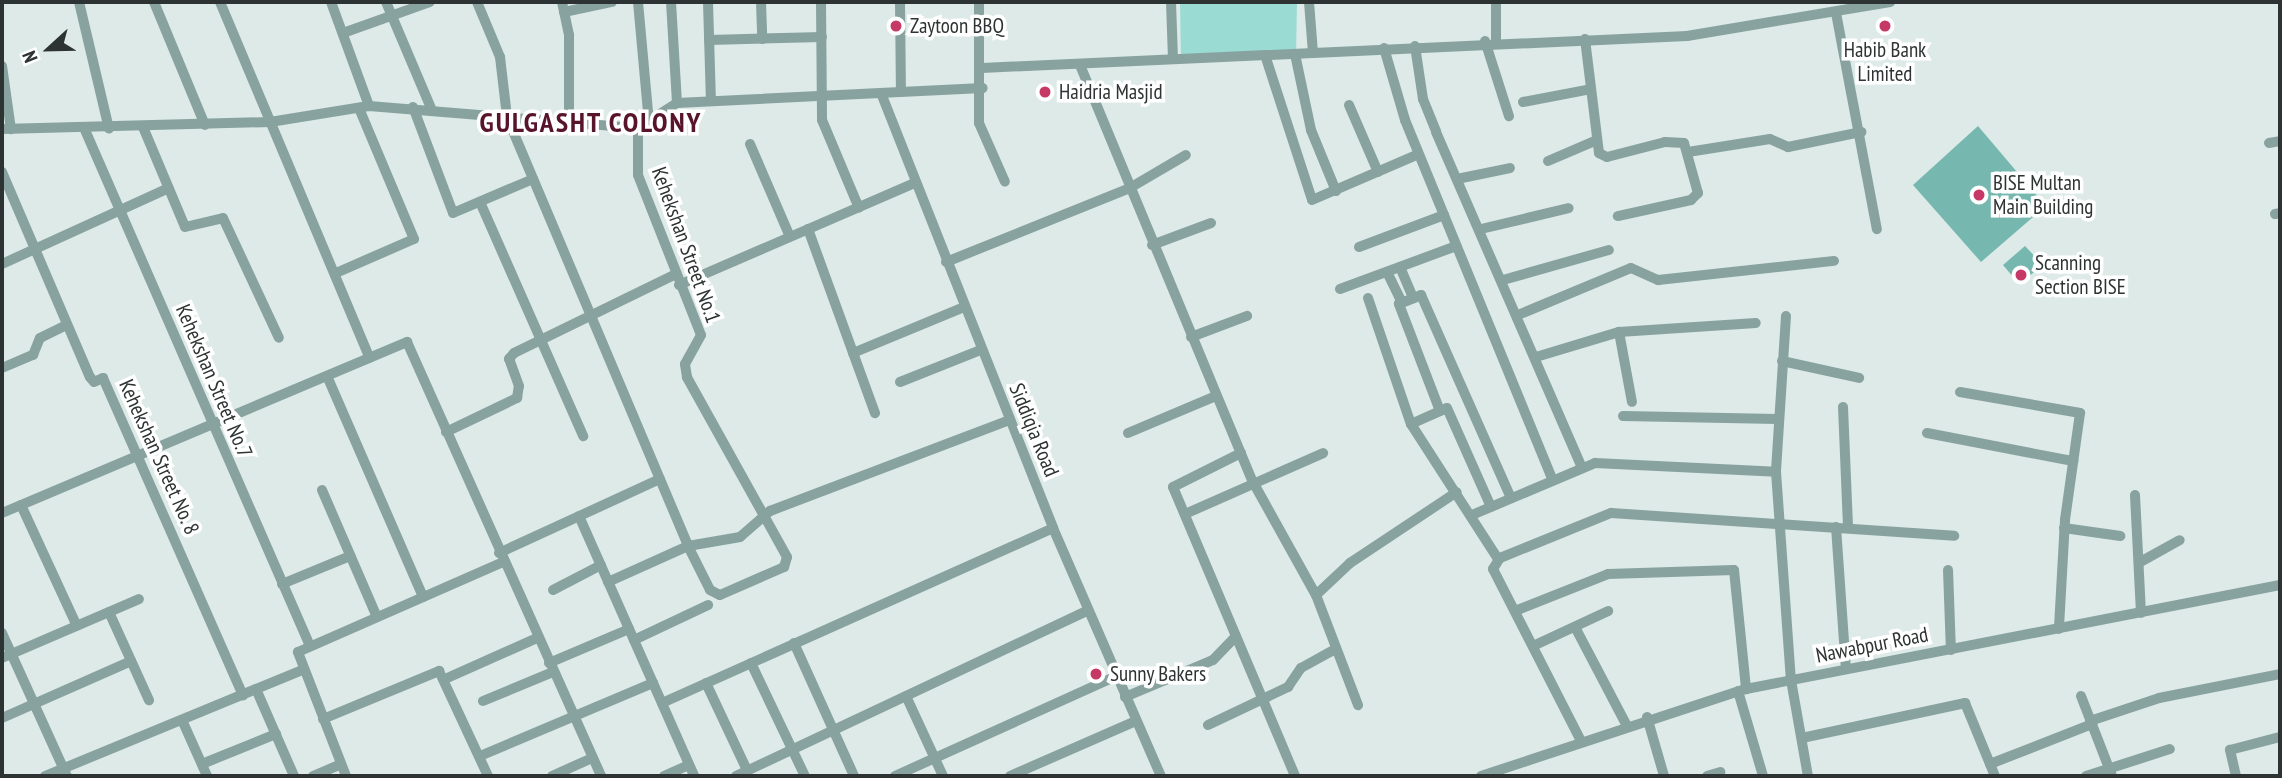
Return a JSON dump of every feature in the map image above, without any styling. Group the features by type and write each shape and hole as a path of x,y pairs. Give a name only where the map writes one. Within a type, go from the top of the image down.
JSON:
{"street":[{"path":"79,2 109,129"},
{"path":"155,2 205,125"},
{"path":"220,2 337,274 370,358"},
{"path":"331,2 343,33 364,107 414,239 337,274"},
{"path":"386,2 432,108"},
{"path":"343,33 430,2"},
{"path":"477,2 500,57 507,117 588,315 709,590 720,595 787,564 781,544 762,519"},
{"path":"569,122 563,7 612,2"},
{"path":"638,2 649,123"},
{"path":"671,2 677,103"},
{"path":"708,2 711,101"},
{"path":"761,2 762,39"},
{"path":"821,2 825,95 822,120 859,208"},
{"path":"900,2 901,92"},
{"path":"979,2 983,88 979,123 1005,182"},
{"path":"1171,2 1173,59"},
{"path":"1309,2 1313,53"},
{"path":"1496,2 1496,41"},
{"path":"982,68 1295,54 1485,41 1687,36 1890,2"},
{"path":"1836,13 1861,132 1877,229"},
{"path":"709,40 822,37"},
{"path":"1585,39 1602,157 1665,142 1684,143 1689,152 1695,198 1618,216"},
{"path":"1485,41 1509,116"},
{"path":"1415,46 1423,99 1582,467"},
{"path":"1384,48 1419,154 1553,480"},
{"path":"1295,54 1311,130 1336,191"},
{"path":"1265,55 1311,199 1336,191 1419,154"},
{"path":"1080,65 1128,189 1253,482 1316,595 1333,650 1358,705"},
{"path":"2,66 6,129 85,130 270,122 364,107 432,108 638,128 677,103 983,88"},
{"path":"1523,102 1591,89"},
{"name":"Siddiqia Road","path":"881,93 1053,528 1161,776"},
{"path":"1349,105 1378,172"},
{"path":"413,107 453,213 533,179"},
{"path":"143,127 186,229 218,216 226,222 279,338"},
{"name":"Kehekshan Street No.1","path":"638,128 638,175 674,275 701,335 685,364 687,377 762,519"},
{"name":"Kehekshan Street No.7","path":"85,130 310,646"},
{"path":"1689,152 1770,139 1788,147 1861,132"},
{"path":"1548,161 1598,140"},
{"path":"2269,143 2280,141"},
{"path":"750,144 790,237"},
{"path":"946,262 1128,189 1186,155"},
{"path":"1457,179 1510,168"},
{"name":"Kehekshan Street No. 8","path":"2,172 90,377 103,378 243,695"},
{"path":"679,285 915,183"},
{"path":"2,264 169,188"},
{"path":"481,202 583,436"},
{"path":"1481,229 1569,208"},
{"path":"1359,247 1444,215"},
{"path":"1152,245 1210,223"},
{"path":"808,229 875,413"},
{"path":"1340,289 1456,246"},
{"path":"1503,280 1609,250"},
{"path":"1518,315 1631,268 1658,279 1834,261"},
{"path":"1400,267 1413,298"},
{"path":"1387,272 1402,303 1440,411"},
{"path":"446,432 517,398 519,386 510,356 588,315 674,275"},
{"path":"1402,303 1422,296 1511,498"},
{"path":"1368,298 1411,424 1498,559"},
{"path":"853,353 964,307"},
{"path":"1191,337 1247,316"},
{"path":"1786,316 1777,419 1776,471 1791,680 1808,776"},
{"path":"1536,357 1619,332 1756,323"},
{"path":"2,368 33,355 40,338 67,325"},
{"path":"1619,332 1632,402"},
{"path":"2,513 407,342 537,638 601,776"},
{"path":"900,382 981,350"},
{"path":"1782,361 1859,378"},
{"path":"327,376 423,597"},
{"path":"1960,392 2077,410 2064,528 2059,629"},
{"path":"1128,432 1216,396"},
{"path":"1843,407 1848,528"},
{"path":"1411,424 1448,409 1491,507"},
{"path":"1623,416 1777,419"},
{"path":"608,582 688,546 740,537 777,508 1009,420"},
{"path":"1927,433 2073,461"},
{"path":"1241,453 1173,485 1295,776"},
{"path":"1185,514 1322,453"},
{"path":"1472,515 1582,467 1776,471"},
{"path":"346,776 297,655 310,646 423,597 579,516 660,479"},
{"path":"322,490 377,617"},
{"path":"1316,595 1350,563 1457,492"},
{"path":"2135,495 2142,561 2141,613"},
{"path":"21,505 77,626"},
{"path":"1580,739 1493,569 1498,559 1611,513 1954,536"},
{"path":"579,516 694,776"},
{"path":"1836,527 1846,670"},
{"path":"662,703 1053,528"},
{"path":"2064,528 2120,536"},
{"path":"2142,561 2180,540"},
{"path":"282,584 350,555"},
{"path":"553,590 601,565"},
{"path":"1515,611 1608,574 1734,570 1742,690 1763,776"},
{"path":"1948,570 1951,650"},
{"name":"Nawabpur Road","path":"1481,776 1505,772 1580,739 1742,690 2280,585"},
{"path":"7,656 139,599"},
{"path":"634,640 708,606"},
{"path":"736,776 1088,610"},
{"path":"1533,646 1608,611"},
{"path":"109,612 149,700"},
{"path":"1575,627 1626,724"},
{"path":"483,701 629,629"},
{"path":"2,633 7,656 35,703 65,772"},
{"path":"1125,698 1213,660 1236,636"},
{"path":"445,679 537,638"},
{"path":"794,643 855,776"},
{"path":"1208,725 1288,687 1301,668 1333,650"},
{"path":"2,718 131,661"},
{"path":"751,663 805,776"},
{"path":"45,776 65,772 302,670"},
{"path":"323,719 439,671 488,776"},
{"path":"1990,764 2091,722 2159,698 2280,674"},
{"path":"895,776 1116,676"},
{"path":"480,756 653,683"},
{"path":"706,683 747,770"},
{"path":"256,689 294,776"},
{"path":"906,696 943,776"},
{"path":"2081,696 2111,773"},
{"path":"1802,738 1965,703 1995,776"},
{"path":"1647,717 1664,776"},
{"path":"182,720 207,776"},
{"path":"1010,776 1136,721"},
{"path":"202,764 276,734"},
{"path":"2236,776 2230,750 2280,737"},
{"path":"2086,776 2111,773 2170,749"},
{"path":"552,776 592,758"},
{"path":"313,776 341,764"},
{"path":"664,776 686,766"},
{"path":"1707,776 1720,772"}],"shaded area":[{"path":"1180,2 1297,2 1296,57 1181,62"}],"building":[{"name":"BISE Multan Main Building","path":"1978,126 2046,206 1981,262 1913,185"},
{"name":"Scanning Section BISE","path":"2025,246 2043,265 2019,284 2003,265"}],"place":[{"name":"Zaytoon BBQ","path":"896,26"},
{"name":"Habib Bank Limited","path":"1885,26"},
{"name":"Haidria Masjid","path":"1045,92"},
{"name":"BISE Multan Main Building","path":"1979,195"},
{"name":"Scanning Section BISE","path":"2021,275"},
{"name":"Sunny Bakers","path":"1096,674"}],"district":[{"name":"GULGASHT COLONY","path":"591,122"}]}
